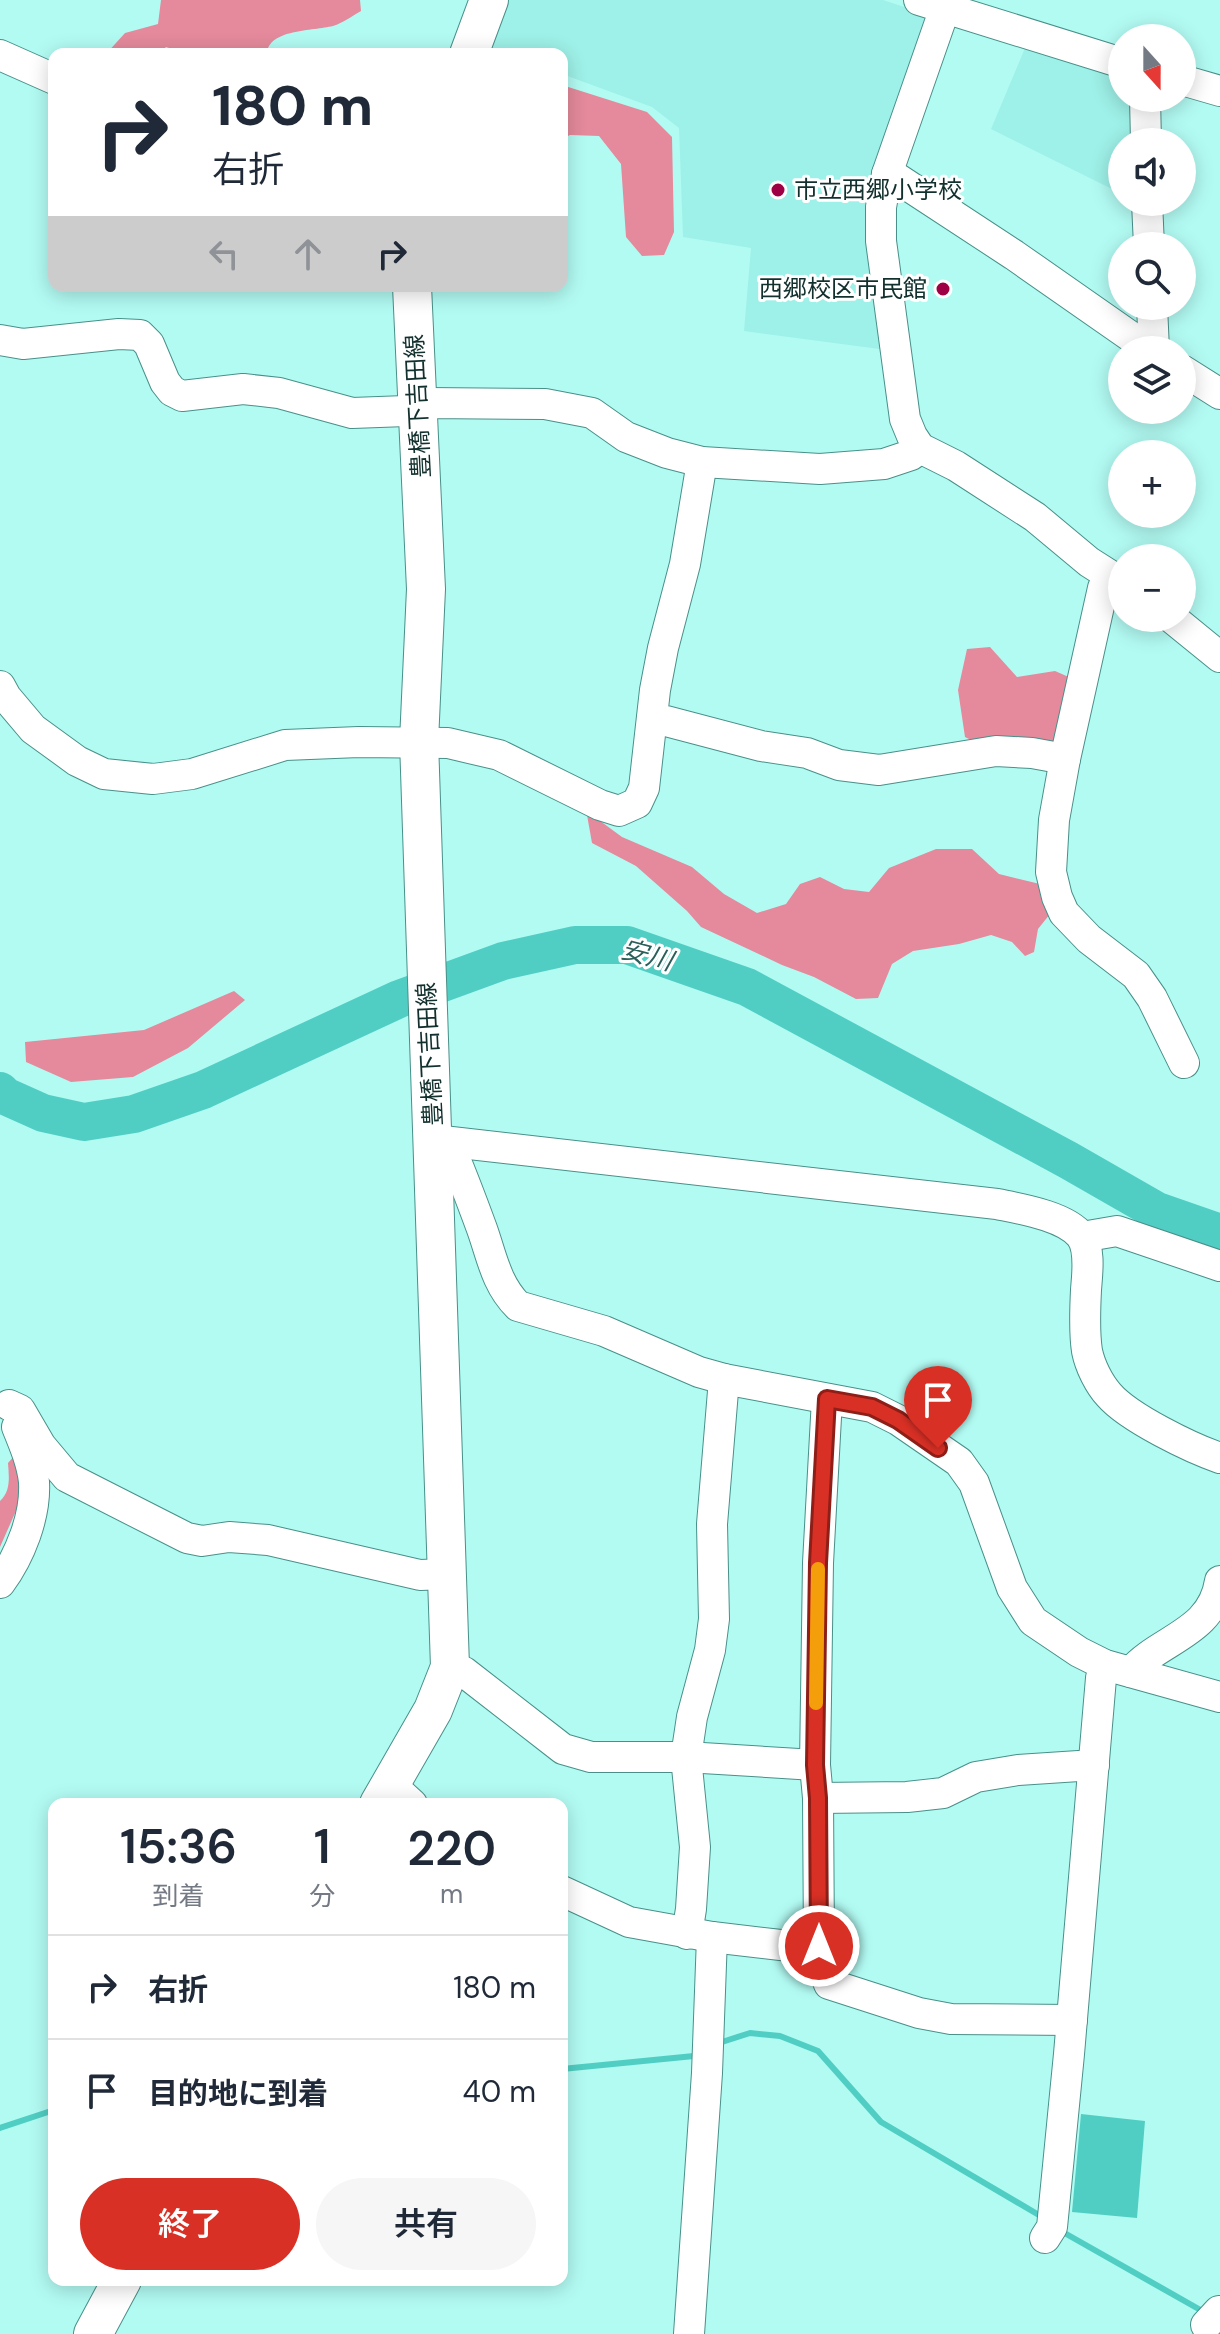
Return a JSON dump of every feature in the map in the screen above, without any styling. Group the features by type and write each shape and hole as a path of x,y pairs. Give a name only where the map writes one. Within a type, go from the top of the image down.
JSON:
{"main road":[{"path":"471,48 489,0"},
{"name":"豊橋下吉田線","path":"394,1797 450,1667 435,1248 441,1141 427,1013 419,741 426,589 412,292"},
{"path":"93,2334 119,2286"}],"street":[{"path":"1108,59 932,4 881,207 881,241 905,419 912,436 920,448 956,466 1035,517 1108,574"},
{"path":"0,55 48,76"},
{"path":"1196,84 1220,91"},
{"path":"887,174 1014,255 1132,336"},
{"path":"0,340 23,344 119,334 140,335 149,344 165,382 172,391 182,396 243,389 279,393 352,413 406,411 427,403 545,404 592,413 626,437 702,462 831,468 884,464 911,455 920,448"},
{"path":"1196,379 1220,394"},
{"path":"0,686 33,729 77,761 104,774 153,779 192,774 285,745 448,743 499,755 600,805 619,811 637,803 644,788 663,648 685,564 702,462"},
{"path":"1108,585 1103,588 1065,759 1054,820 1051,872 1064,913 1089,939 1136,975 1152,998 1184,1063"},
{"path":"1189,632 1220,657"},
{"path":"652,719 761,746 807,753 839,765 879,770 996,751 1065,759"},
{"path":"441,1141 997,1204 1037,1212 1082,1237 1087,1256 1085,1317 1088,1353 1097,1378 1109,1396 1140,1419 1220,1458"},
{"path":"441,1141 479,1222 496,1276 518,1306 604,1331 661,1357 724,1379 872,1407 898,1420 959,1462 974,1483 1012,1588 1033,1621 1079,1652 1118,1669 1220,1697"},
{"path":"1082,1237 1117,1231 1220,1266"},
{"path":"689,2334 707,2073 700,1936 691,1909 695,1847 686,1757 714,1619 712,1524 724,1379"},
{"path":"4,1396 20,1410 41,1446 67,1477 187,1538 202,1541 229,1537 268,1540 420,1575 447,1574"},
{"path":"0,1583 26,1535 34,1481 27,1452 4,1396"},
{"path":"827,1399 818,1563 815,1765 819,1946 829,1984 919,2013 951,2019 1072,2020"},
{"path":"1045,2238 1052,2227 1101,1678 1137,1664 1191,1629 1211,1610 1220,1581"},
{"path":"450,1667 464,1672 563,1749 591,1757 686,1757 815,1765"},
{"path":"818,1798 907,1797 943,1793 976,1777 1018,1770 1094,1765"},
{"path":"568,1894 629,1922 700,1936 798,1947 819,1946"}],"shaded area":[{"path":"161,0 360,0 361,11 344,21 333,26 283,35 268,48 111,48 125,33 158,24"},
{"name":"市立西郷小学校","path":"506,0 883,0 929,15 878,175 887,350 744,331 751,248 683,237 679,128 652,107 568,76 568,48 490,48"},
{"path":"1025,48 1108,75 1108,112 1136,112 1136,128 1108,128 1108,187 991,129"},
{"path":"568,87 647,112 672,137 674,232 664,255 642,256 626,237 621,164 599,136 570,135"},
{"path":"990,647 1017,677 1055,671 1071,678 1062,743 983,746 965,737 958,690 967,649"},
{"path":"587,815 592,815 622,837 692,867 724,894 757,913 786,904 800,884 820,877 844,889 869,892 889,868 936,849 972,849 999,874 1040,884 1050,914 1038,929 1034,952 1025,956 1012,942 991,935 913,951 892,964 878,998 856,999 701,927 636,866 592,843"},
{"path":"234,991 245,1000 188,1048 133,1077 71,1082 26,1062 25,1042 144,1030"},
{"path":"15,1455 23,1495 0,1547 0,1501 8,1488 8,1463"}],"water":[{"path":"1081,2114 1145,2121 1137,2218 1072,2212"}],"waterway":[{"name":"安川","path":"0,1091 43,1113 84,1122 134,1114 203,1090 399,999 503,961 575,945 627,945 747,987 1157,1211 1220,1233"},
{"path":"722,2042 750,2033 780,2036 818,2051 881,2122 1044,2218"},
{"path":"568,2068 694,2056"},
{"path":"0,2128 48,2112"},
{"path":"1061,2231 1204,2312"}],"slow traffic":[{"path":"816,1703 818,1569"}],"place":[{"name":"市立西郷小学校","path":"778,190"},
{"name":"西郷校区市民館","path":"943,289"}],"route":[{"path":"819,1946 815,1765 818,1563 827,1399 872,1407 898,1420 938,1448"}]}
